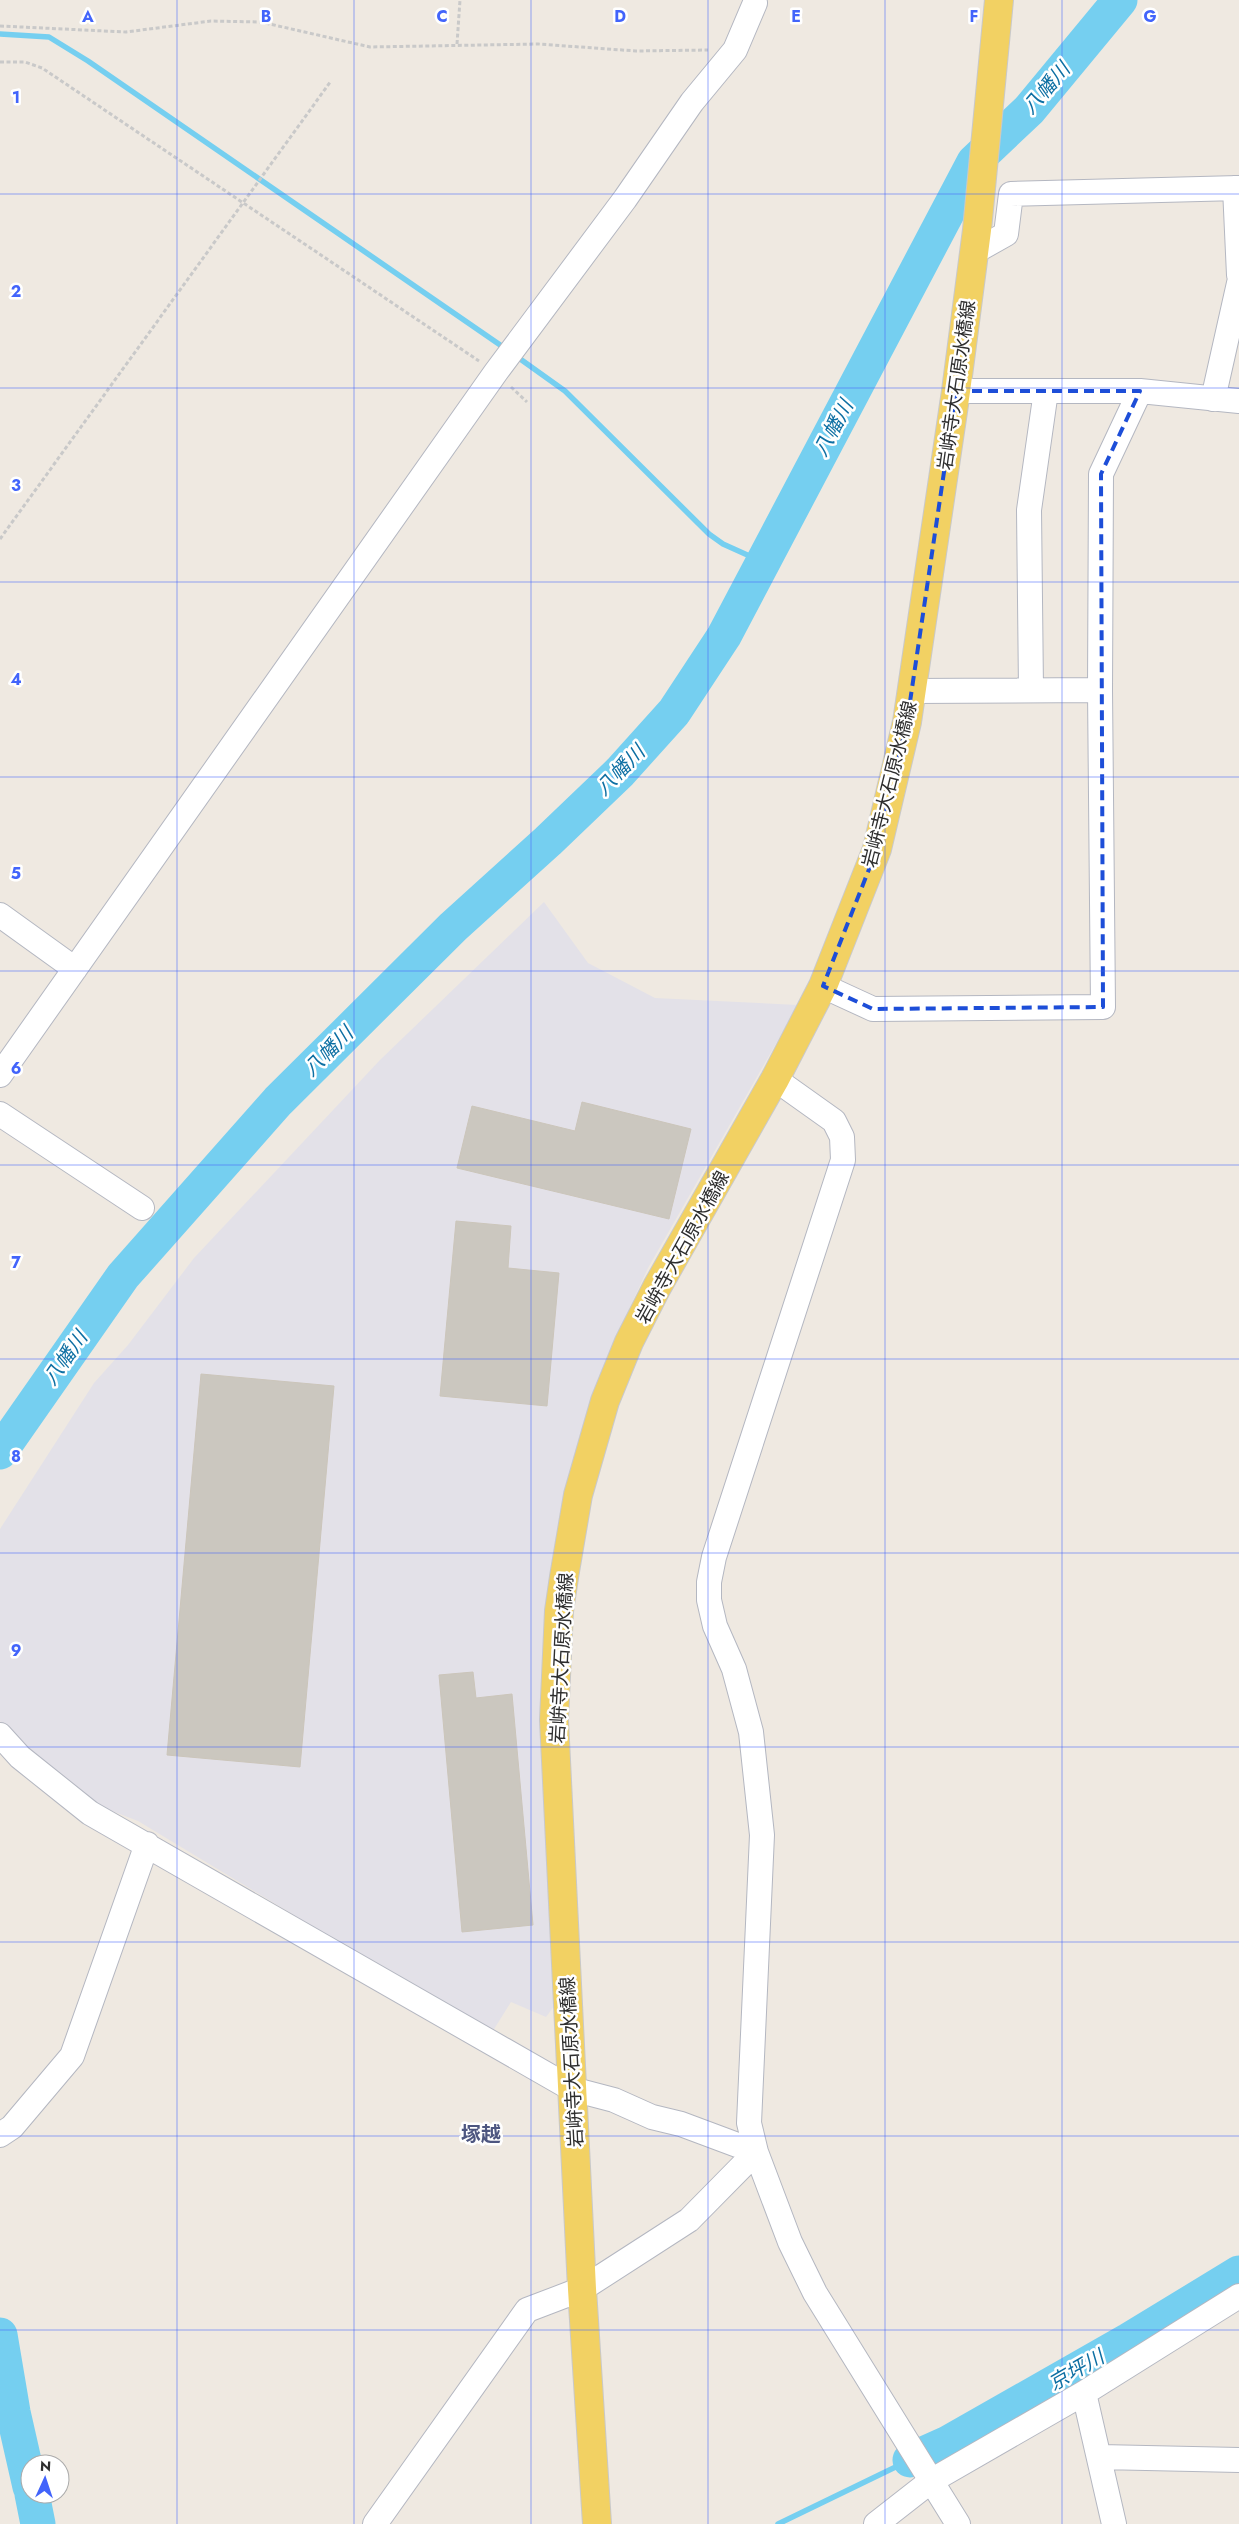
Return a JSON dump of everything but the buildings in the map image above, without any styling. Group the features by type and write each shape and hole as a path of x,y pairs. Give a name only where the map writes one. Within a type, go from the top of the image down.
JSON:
{"main road":[{"name":"岩峅寺大石原水橋線","path":"596,2524 582,2289 554,1720 559,1611 578,1494 605,1401 630,1342 658,1287 775,1079 823,986 876,849 907,722 956,391 975,241 999,0"}],"street":[{"path":"0,1075 496,372 625,199 692,102 735,50 755,3"},
{"path":"975,241 1006,234 1011,194 1237,188 1239,275"},
{"path":"1213,399 1239,283"},
{"path":"1030,690 1029,510 1046,390"},
{"path":"956,391 1140,391 1239,401"},
{"path":"823,986 874,1009 1104,1007 1100,690 1100,474 1140,391"},
{"path":"912,691 1100,690"},
{"path":"0,915 75,969"},
{"path":"775,1079 834,1121 842,1138 843,1160 714,1557 709,1582 709,1600 715,1626 734,1668 751,1732 762,1835 749,2123 756,2152 790,2242 815,2293 958,2524"},
{"path":"0,1114 142,1208"},
{"path":"0,1735 20,1756 90,1813 572,2089 614,2100 652,2117 681,2124 756,2152"},
{"path":"6,2131 72,2056 147,1844"},
{"path":"376,2524 527,2310 582,2289 689,2220 756,2152"},
{"path":"876,2524 926,2472 1084,2393 1239,2296"},
{"path":"1084,2393 1114,2524"},
{"path":"1100,2458 1239,2460"}],"path":[{"path":"457,44 460,0"},
{"path":"0,26 126,32 211,20 262,22 370,47 538,44 636,51 735,50"},
{"path":"0,62 25,62 42,68 496,372"},
{"path":"0,540 331,81"}],"highlighted area":[{"path":"956,391 1140,391 1101,474 1103,1007 873,1009 823,986 877,849 907,722"}],"shaded area":[{"path":"544,902 588,963 655,998 798,1005 648,1268 618,1333 583,1428 546,1607 541,1746 558,2001 546,2017 511,2002 491,2034 138,1821 91,1803 18,1740 0,1721 0,1529 94,1383 128,1345 194,1258 380,1060"}],"waterway":[{"name":"八幡川","path":"0,1452 123,1276 278,1101 453,927 548,841 620,772 674,712 724,636 974,162 1029,110 1120,0"},
{"path":"0,34 49,37 88,61 506,349"},
{"path":"516,356 565,391 709,534 723,544 763,562"},
{"name":"京坪川","path":"910,2460 948,2443 1129,2340 1239,2273"},
{"name":"八幡川","path":"0,2335 13,2412 23,2454"},
{"path":"778,2524 910,2460"},
{"name":"八幡川","path":"34,2504 38,2524"}],"district":[{"name":"塚越","path":"481,2134"}]}
